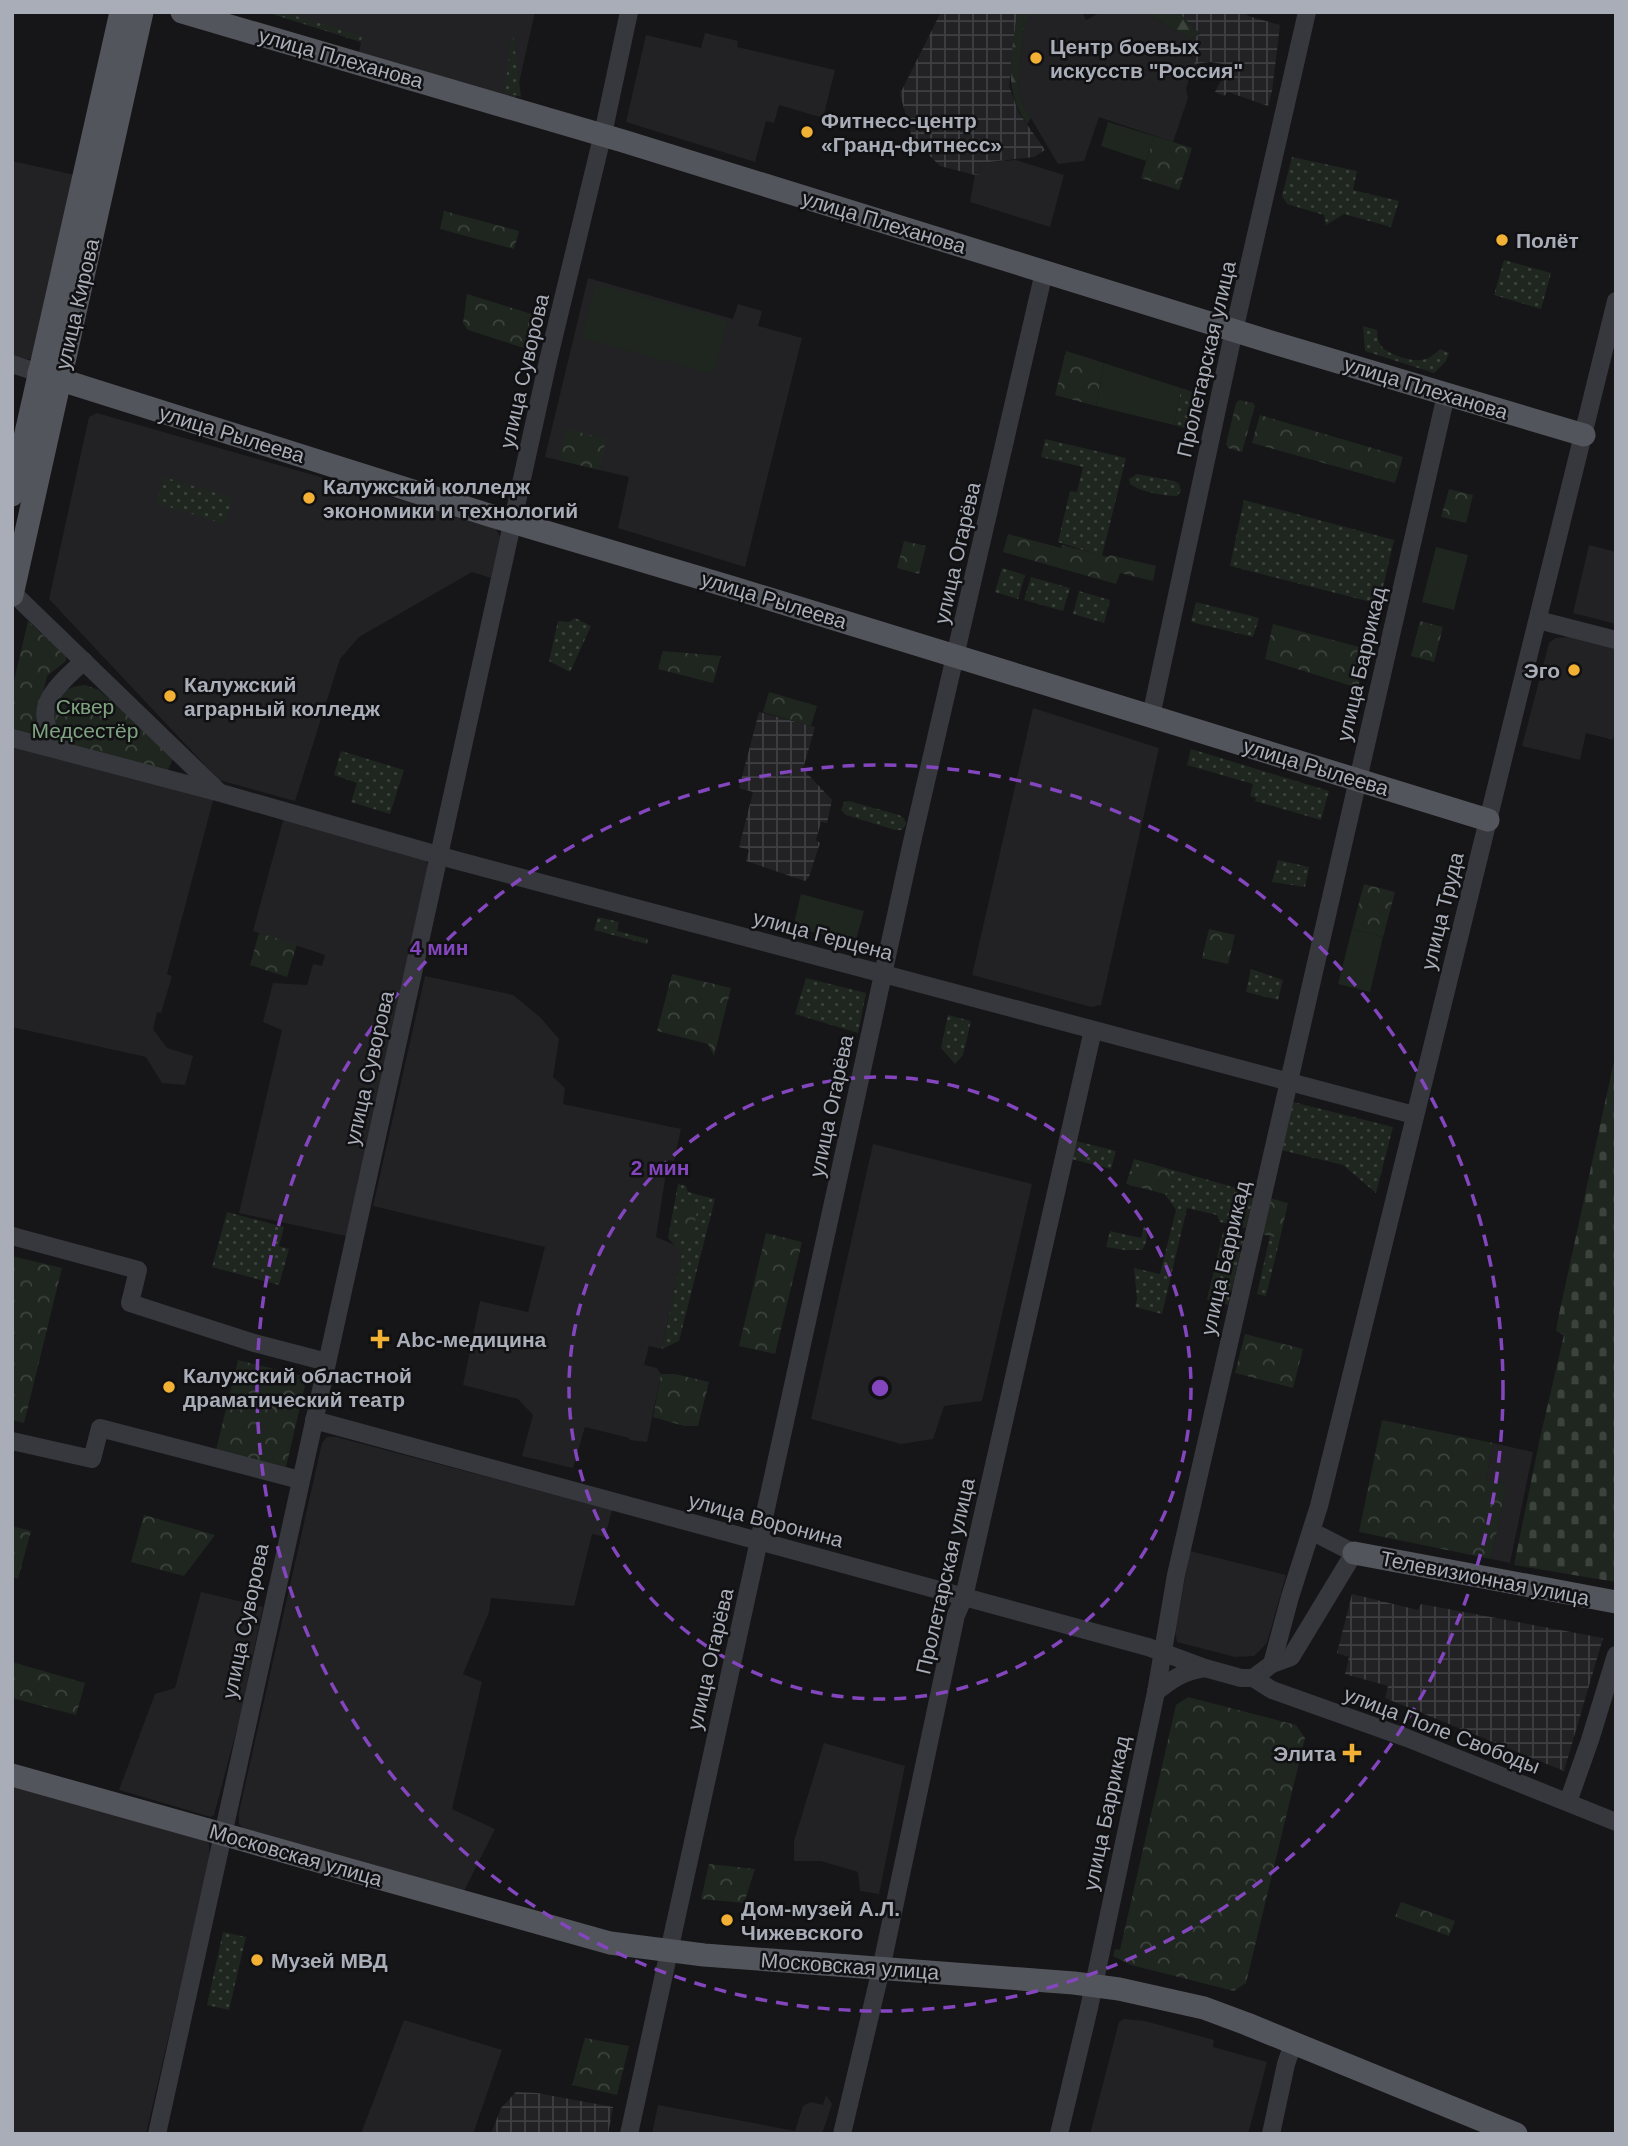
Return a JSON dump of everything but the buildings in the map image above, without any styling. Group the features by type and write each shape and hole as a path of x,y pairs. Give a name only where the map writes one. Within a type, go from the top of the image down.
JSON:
{"main road":[{"name":"улица Кирова","path":"13,594 50,376 121,12"},
{"name":"улица Кирова","path":"12,495 50,376 142,12"},
{"name":"улица Плеханова","path":"182,12 603,135 1235,331 1584,435"},
{"name":"улица Рылеева","path":"50,376 513,522 1488,820"},
{"name":"Телевизионная улица","path":"1354,1553 1616,1602"},
{"name":"Московская улица","path":"12,1775 610,1943 668,1951 1094,1985 1204,2008 1294,2041 1516,2134"}],"street":[{"name":"улица Суворова","path":"157,2134 551,350 603,135 629,12"},
{"name":"Пролетарская улица","path":"1151,716 1307,12"},
{"name":"улица Огарёва","path":"629,2134 920,805 1044,272"},
{"name":"улица Труда","path":"1262,1671 1313,1532 1616,301"},
{"name":"улица Рылеева","path":"12,364 50,376"},
{"name":"улица Баррикад","path":"1059,2134 1094,1985 1156,1692 1176,1575 1446,395"},
{"name":"улица Герцена","path":"13,594 221,793"},
{"path":"1538,620 1616,640"},
{"path":"64,752 50,737 44,719 47,699 57,685 84,661"},
{"name":"улица Герцена","path":"12,738 221,793 440,856 1414,1115"},
{"name":"Пролетарская улица","path":"842,2134 881,1969 956,1615 964,1597 1093,1030"},
{"path":"12,1236 138,1269 130,1303 254,1343 327,1362"},
{"name":"улица Воронина","path":"314,1420 1163,1651 1205,1668"},
{"path":"12,1441 92,1459 100,1428 300,1480"},
{"path":"1156,1692 1175,1676 1190,1670 1205,1668 1241,1678 1291,1657 1354,1553 1313,1532"},
{"path":"1568,1802 1616,1655"},
{"name":"улица Поле Свободы","path":"1262,1671 1272,1690 1407,1738 1616,1822"},
{"path":"1270,2134 1294,2041"}],"shaded area":[{"path":"266,12 535,12 515,101 359,52 361,42"},
{"path":"941,12 1017,12 1009,86 1019,113 1045,150 1034,157 980,163 981,174 975,175 940,166 912,138 900,94"},
{"path":"1082,12 1086,20 1101,12 1144,12 1190,39 1186,46 1198,68 1193,76 1190,76 1186,89 1188,98 1173,142 1099,117 1084,161 1058,164 1025,108 1018,89 1024,25 1032,14"},
{"path":"1178,12 1245,12 1248,16 1280,25 1268,106 1228,92 1224,96 1215,92 1229,65 1210,62 1195,64 1186,46 1190,39 1200,34"},
{"path":"705,33 738,41 737,47 835,70 823,118 779,105 774,123 766,121 755,162 626,122 646,35 701,48"},
{"path":"1016,160 1064,175 1050,227 970,202 975,175 981,174 980,163"},
{"path":"12,161 75,175 36,354 31,359 20,360 12,358"},
{"path":"588,278 733,319 738,304 762,311 758,326 802,338 745,567 618,528 629,477 545,457"},
{"path":"97,413 495,527 500,537 491,578 472,572 359,637 340,659 295,801 219,780 49,599 89,417"},
{"path":"1589,545 1616,552 1616,624 1573,613"},
{"path":"1568,637 1616,646 1616,727 1613,740 1586,733 1580,760 1522,746 1549,643 1556,638"},
{"path":"1033,708 1159,748 1101,1005 1091,1007 972,975"},
{"path":"759,712 815,727 803,769 832,800 827,823 821,822 816,840 820,843 809,877 805,881 746,861 749,850 739,847 753,792 739,788"},
{"path":"12,743 214,797 167,974 172,976 161,1013 157,1012 153,1029 167,1048 193,1056 185,1085 162,1083 146,1057 12,1027"},
{"path":"284,817 425,858 428,865 346,1236 239,1213 282,1030 263,1022 273,983 307,985 313,964 322,966 325,955 253,931"},
{"path":"425,976 513,995 540,1017 559,1039 553,1077 565,1088 563,1104 681,1129 674,1161 668,1160 656,1237 677,1246 682,1253 662,1349 649,1346 644,1365 657,1368 661,1374 647,1442 585,1427 573,1468 522,1456 533,1415 518,1399 463,1385 480,1301 528,1312 545,1247 373,1206"},
{"path":"873,1144 1032,1184 982,1401 944,1406 933,1439 901,1444 811,1419"},
{"path":"327,1437 336,1437 612,1510 605,1537 592,1534 574,1606 491,1598 489,1612 463,1674 482,1682 452,1809 495,1829 464,1891 248,1833 239,1824 239,1812 322,1443"},
{"path":"1493,1443 1533,1452 1510,1563 1491,1559 1507,1484 1486,1479"},
{"path":"1190,1551 1286,1575 1267,1643 1254,1656 1235,1657 1177,1642 1175,1631"},
{"path":"201,1592 263,1607 239,1721 214,1815 211,1817 119,1790 155,1694 175,1688"},
{"path":"1352,1594 1418,1610 1421,1604 1603,1638 1564,1771 1385,1698 1388,1686 1345,1674 1349,1657 1337,1653"},
{"path":"824,1743 905,1766 879,1894 860,1891 858,1872 821,1861 794,1861 794,1841"},
{"path":"12,1785 197,1836 209,1844 210,1859 146,2134 12,2134"},
{"path":"1124,2019 1145,2021 1214,2040 1213,2047 1267,2062 1248,2134 1090,2134 1119,2022"},
{"path":"404,2020 502,2050 473,2134 361,2134"},
{"path":"516,2092 537,2093 613,2107 608,2134 491,2134 501,2108"},
{"path":"826,2095 832,2104 822,2134 652,2134 658,2105 795,2131 803,2106 811,2102 823,2105"}],"green space":[{"path":"266,12 283,12 362,36 361,42"},
{"path":"1017,12 1040,12 1032,14 1024,25 1018,89 1031,118 1027,124 1019,110 1011,83"},
{"path":"1144,12 1178,12 1200,34 1190,39"},
{"path":"512,27 521,97 505,92"},
{"path":"1108,122 1154,136 1146,161 1101,146"},
{"path":"1154,136 1192,148 1179,190 1141,178"},
{"path":"1292,157 1357,171 1353,190 1399,201 1391,227 1344,214 1326,225 1324,215 1287,204 1282,196"},
{"path":"444,211 519,231 514,249 440,229"},
{"path":"1504,260 1551,273 1541,309 1494,295"},
{"path":"596,284 728,320 713,374 581,338"},
{"path":"467,294 538,316 530,350 468,330 463,323"},
{"path":"1363,326 1377,330 1382,347 1403,358 1426,359 1440,349 1449,353 1446,361 1434,373 1365,351"},
{"path":"1066,351 1104,363 1096,406 1055,395"},
{"path":"1104,363 1181,388 1174,425 1096,406"},
{"path":"1181,388 1201,395 1194,431 1174,425"},
{"path":"1239,400 1253,403 1255,406 1242,452 1228,448 1226,444"},
{"path":"1260,415 1403,457 1395,483 1252,443"},
{"path":"567,429 606,439 599,470 559,460"},
{"path":"1045,439 1126,458 1102,556 1058,542 1070,491 1077,492 1083,467 1041,457"},
{"path":"1137,474 1174,481 1179,484 1181,491 1177,496 1171,496 1140,489 1130,484 1129,479"},
{"path":"164,477 232,498 225,524 156,503"},
{"path":"1449,489 1473,495 1466,523 1441,517"},
{"path":"1244,500 1394,540 1379,604 1230,566"},
{"path":"1008,534 1061,548 1062,545 1156,566 1153,581 1120,573 1116,584 1003,552"},
{"path":"904,541 926,546 919,574 897,568"},
{"path":"1436,547 1468,555 1454,610 1422,602"},
{"path":"1002,568 1025,575 1018,599 995,592"},
{"path":"1031,577 1070,588 1063,611 1024,600"},
{"path":"1079,591 1110,600 1104,623 1073,614"},
{"path":"1196,602 1259,618 1253,637 1191,622"},
{"path":"575,618 591,626 570,672 549,661 558,621 569,622"},
{"name":"Сквер Медсестёр","path":"28,621 66,656 66,661 47,676 31,739 12,734 12,689"},
{"path":"1420,621 1443,627 1434,662 1411,656"},
{"path":"1273,624 1367,649 1358,688 1265,659"},
{"path":"663,651 721,656 713,683 658,669"},
{"name":"Сквер Медсестёр","path":"85,685 99,690 174,757 167,772 72,746 63,737 53,718 56,700 62,693"},
{"path":"769,692 817,706 811,726 763,712"},
{"path":"1191,749 1329,791 1321,820 1255,801 1256,798 1250,796 1253,784 1187,765"},
{"path":"341,751 404,770 390,814 351,802 357,783 334,775"},
{"path":"849,801 899,815 904,818 906,825 902,830 895,830 846,815 841,810 844,802"},
{"path":"1278,860 1309,867 1305,887 1272,882"},
{"path":"1364,884 1395,892 1383,937 1352,929"},
{"path":"801,894 864,911 855,943 793,927"},
{"path":"598,917 619,922 617,931 648,939 647,944 594,930"},
{"path":"1209,929 1235,935 1228,964 1202,958"},
{"path":"1352,929 1383,937 1370,992 1338,984"},
{"path":"259,933 297,944 287,977 250,965"},
{"path":"1251,969 1283,980 1278,1000 1246,992"},
{"path":"672,974 731,988 714,1056 708,1044 657,1031"},
{"path":"806,978 866,993 858,1033 795,1014"},
{"path":"948,1015 971,1021 963,1055 955,1064 941,1048"},
{"path":"1616,1052 1616,1582 1514,1565 1564,1335 1556,1331 1558,1319"},
{"path":"1289,1101 1393,1127 1376,1193 1343,1165 1277,1149"},
{"path":"1076,1141 1116,1151 1111,1169 1071,1159"},
{"path":"1134,1159 1254,1193 1246,1228 1220,1222 1217,1215 1187,1208 1162,1314 1135,1307 1137,1299 1134,1268 1160,1274 1176,1210 1165,1194 1126,1184"},
{"path":"1140,1161 1172,1170 1166,1194 1134,1186"},
{"path":"678,1184 686,1186 688,1192 715,1199 679,1341 662,1349 682,1253 668,1238"},
{"path":"1269,1198 1288,1203 1280,1238 1261,1234"},
{"path":"682,1203 698,1206 692,1238 676,1235"},
{"path":"227,1212 284,1227 279,1246 289,1249 279,1285 212,1267"},
{"path":"1144,1226 1147,1238 1142,1250 1106,1247 1110,1231 1141,1238"},
{"path":"1223,1232 1244,1237 1228,1305 1207,1300"},
{"path":"766,1233 802,1242 775,1354 739,1346"},
{"path":"1270,1236 1280,1238 1266,1296 1257,1294"},
{"path":"12,1256 62,1268 24,1423 12,1420"},
{"path":"1245,1334 1303,1349 1293,1388 1235,1373"},
{"path":"238,1360 307,1377 286,1467 216,1450"},
{"path":"661,1374 675,1374 709,1382 698,1426 684,1426 653,1417"},
{"path":"1382,1420 1493,1443 1486,1479 1507,1484 1491,1559 1359,1532"},
{"path":"144,1515 215,1535 184,1576 131,1562"},
{"path":"12,1526 31,1531 18,1579 12,1577"},
{"path":"12,1662 85,1683 76,1715 12,1698"},
{"path":"1188,1697 1296,1725 1305,1738 1246,1983 1234,1991 1131,1965 1113,1956 1115,1949 1120,1950 1176,1705"},
{"path":"709,1864 755,1869 744,1903 701,1899"},
{"path":"1401,1902 1455,1921 1449,1936 1395,1917"},
{"path":"223,1932 246,1937 229,2010 207,2005"},
{"path":"585,2038 629,2046 617,2095 572,2085"}],"place":[{"name":"Центр боевых искусств \"Россия\"","path":"1036,58"},
{"name":"Фитнесс-центр «Гранд-фитнесс»","path":"807,132"},
{"name":"Полёт","path":"1502,240"},
{"name":"Калужский колледж экономики и технологий","path":"309,498"},
{"name":"Эго","path":"1574,670"},
{"name":"Калужский аграрный колледж","path":"170,696"},
{"name":"Abc-медицина","path":"380,1339"},
{"name":"Калужский областной драматический театр","path":"169,1387"},
{"name":"Элита","path":"1352,1753"},
{"name":"Дом-музей А.Л. Чижевского","path":"727,1920"},
{"name":"Музей МВД","path":"257,1960"}]}
